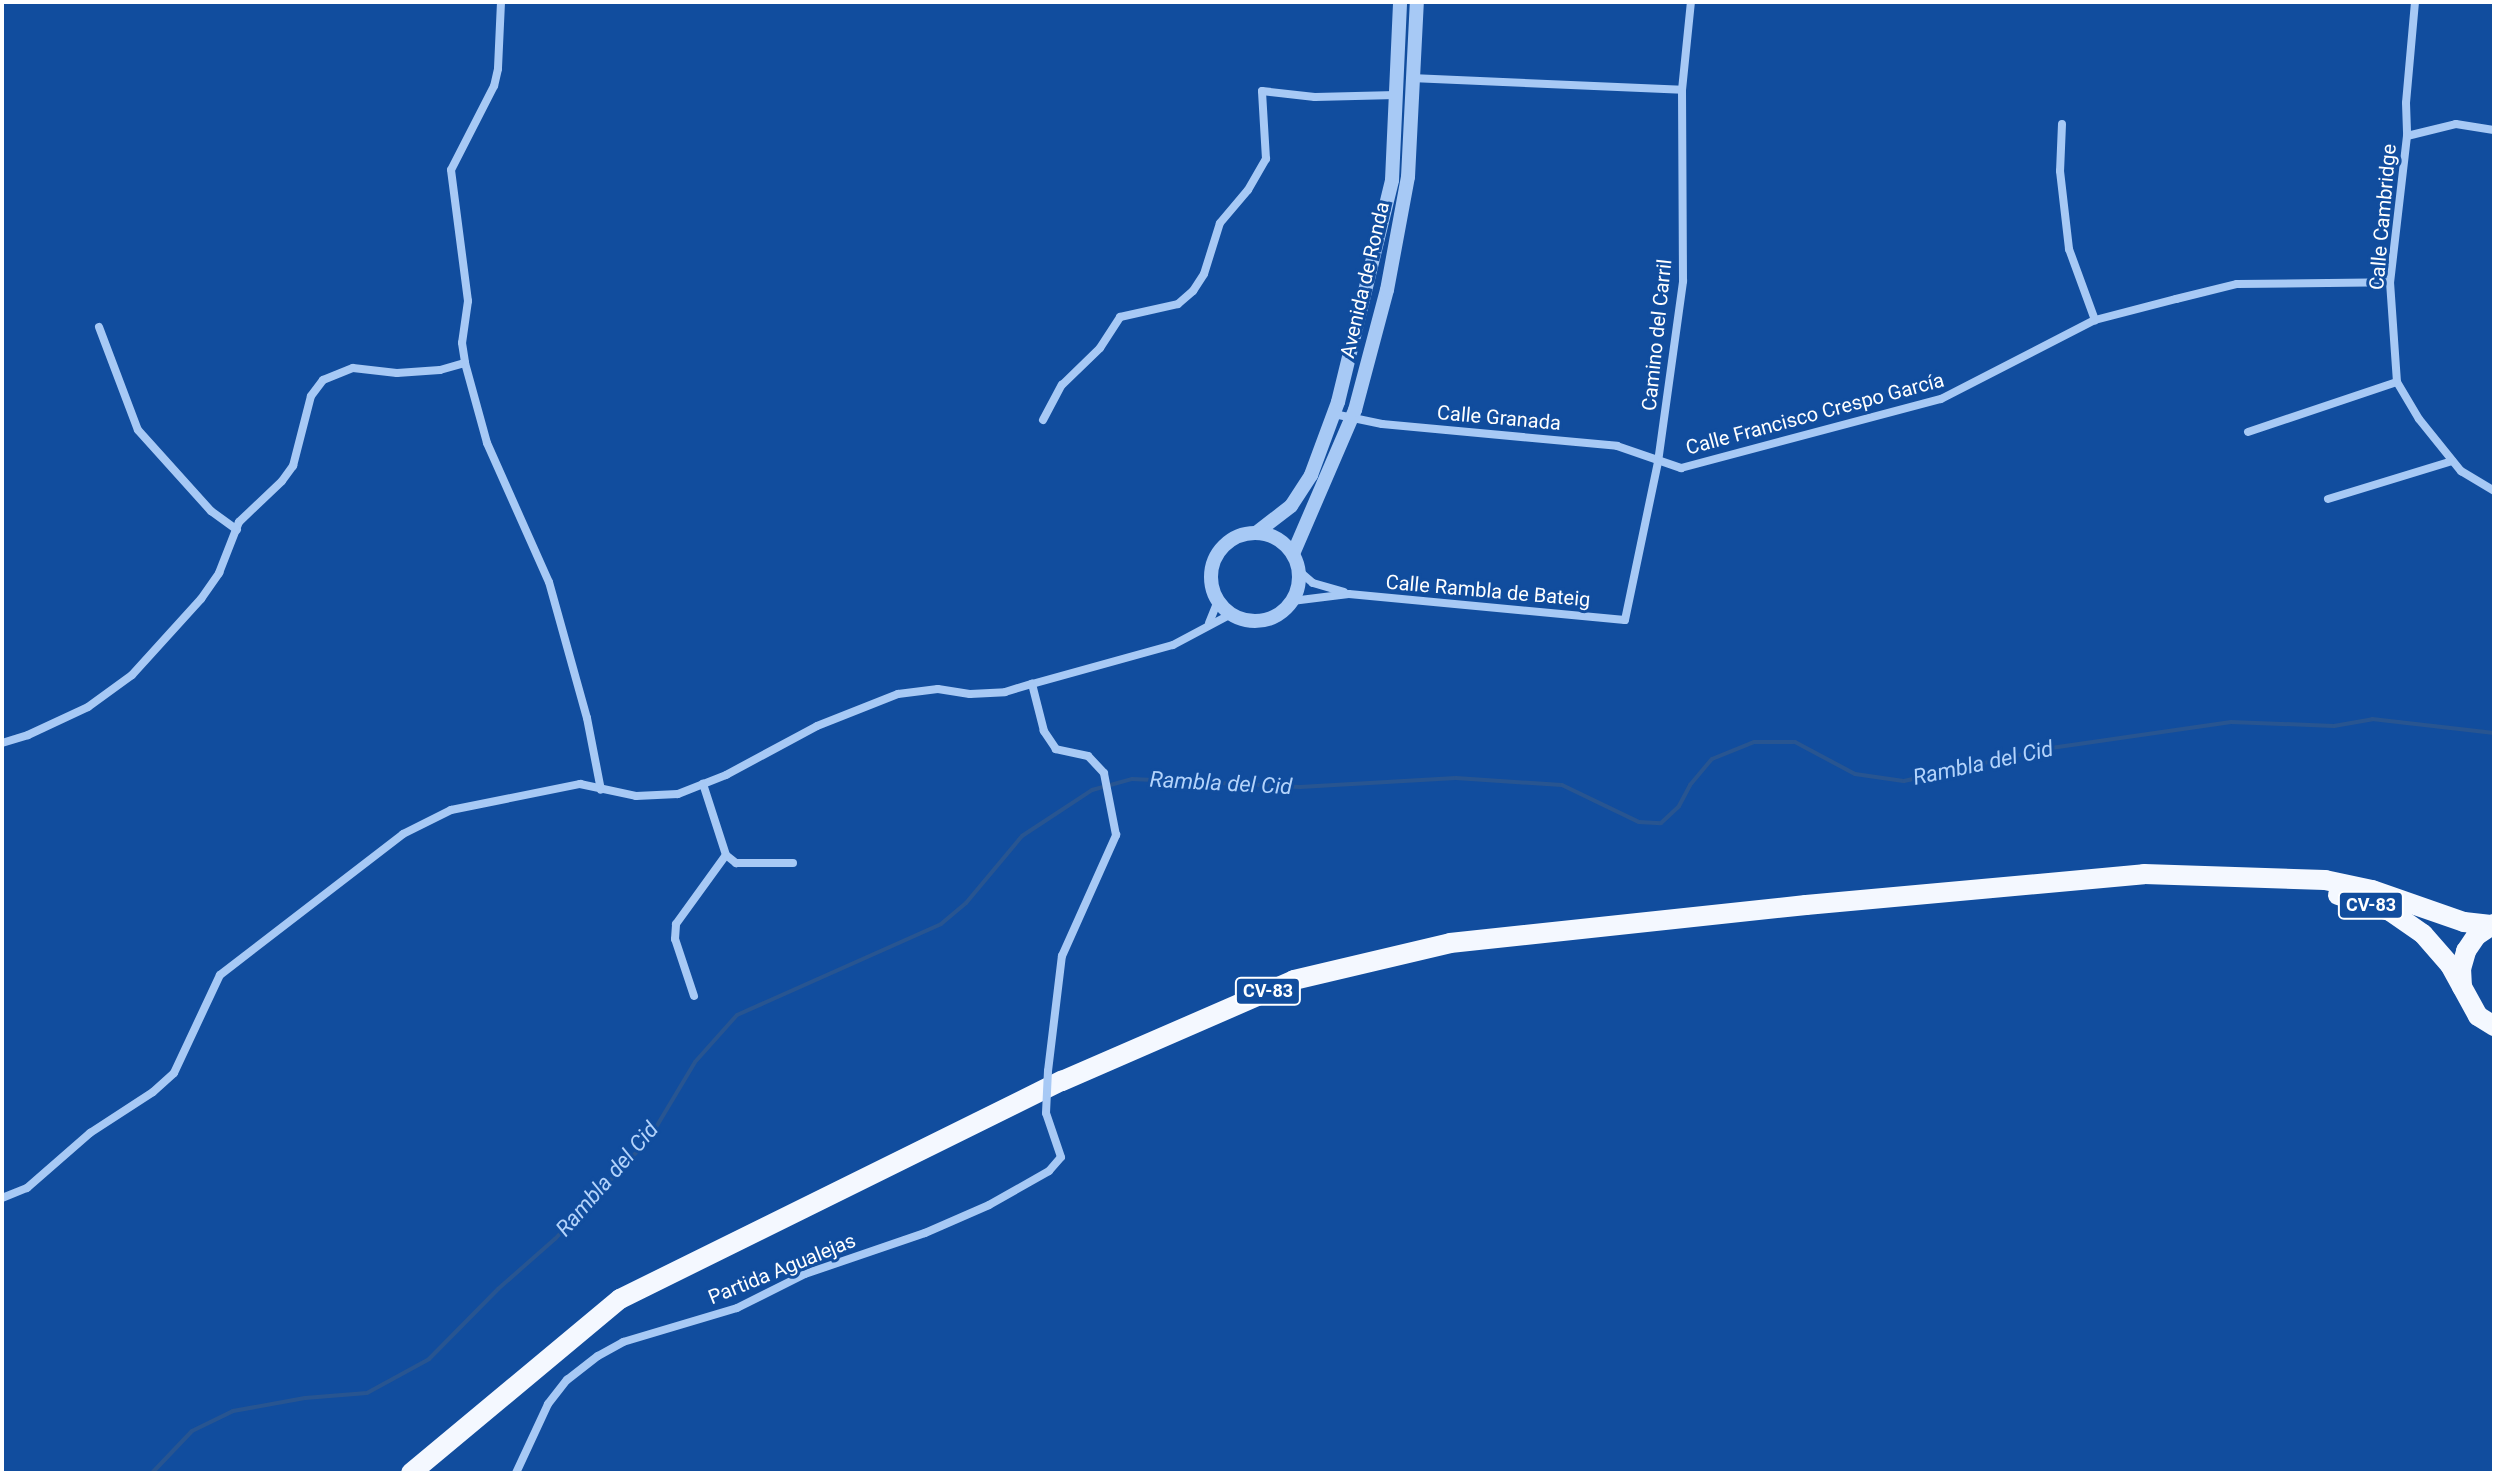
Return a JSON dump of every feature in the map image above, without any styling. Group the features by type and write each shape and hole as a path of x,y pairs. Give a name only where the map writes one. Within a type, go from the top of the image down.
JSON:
{"main road":[{"name":"CV-83","path":"411,1473 620,1299 1062,1081 1294,980 1450,943 1806,905 2144,874 2248,875 2325,880 2372,890 2464,922 2492,924"},
{"name":"CV-83","path":"2248,875 2390,911 2423,934 2450,965 2478,1016 2494,1026"},
{"name":"CV-83","path":"2462,987 2461,969 2466,951 2476,936 2492,924"}],"street":[{"path":"501,2 498,69 494,86 451,170 468,301 462,343 487,443 549,582 587,718 601,790"},
{"name":"Avenida de Ronda","path":"1256,533 1291,506 1311,475 1334,414 1392,180 1400,2"},
{"name":"Avenida de Ronda","path":"1293,554 1352,418 1387,290 1408,177 1417,2"},
{"name":"Camino del Carril","path":"1625,620 1658,462 1683,281 1682,90 1691,2"},
{"name":"Calle Cambridge","path":"2415,2 2406,103 2407,136 2390,282 2397,382 2419,419 2452,461 2473,480 2494,491"},
{"path":"1397,78 1682,90"},
{"path":"1043,420 1062,385 1100,348 1120,317 1178,304 1199,282 1220,223 1248,190 1266,159 1262,91 1315,97 1396,95"},
{"path":"2062,124 2060,171 2069,249 2095,320"},
{"path":"2407,136 2456,124 2494,130"},
{"name":"Calle Francisco Crespo García","path":"1658,462 1681,468 1941,399 2095,320 2237,284 2390,282"},
{"path":"99,327 138,430 211,511 237,530"},
{"path":"2,743 28,735 88,707 132,675 201,599 219,573 239,522 282,481 293,466 311,396 323,380 353,368 397,373 440,370 465,363"},
{"path":"2248,432 2397,382"},
{"name":"Calle Granada","path":"1334,414 1617,446 1658,462"},
{"path":"2328,499 2452,461"},
{"path":"1256,533 1277,539 1293,554 1299,571 1298,587 1292,601 1271,618 1243,620 1231,614 1218,601 1211,583 1217,556 1237,537 1256,533"},
{"name":"Calle Rambla de Bateig","path":"1299,571 1313,583 1349,594 1625,620"},
{"name":"Calle Rambla de Bateig","path":"1292,601 1349,594"},
{"path":"1209,623 1218,601"},
{"path":"2,1198 27,1188 90,1133 153,1092 174,1073 220,975 330,886 403,834 451,810 580,784 601,790 650,795 678,794 817,726 898,694 938,689 970,694 1005,692 1173,645 1194,637 1209,623 1231,614"},
{"name":"Partida Agualejas","path":"516,1473 548,1404 567,1380 598,1356 623,1342 737,1308 805,1274 925,1233 989,1205 1049,1171 1061,1157 1046,1113 1062,956 1116,835 1104,773 1088,756 1056,749 1040,720 1032,684"},
{"path":"703,784 726,855 736,863 793,863"},
{"path":"694,996 675,939 676,924 726,855"}],"waterway":[{"name":"Rambla del Cid","path":"152,1473 192,1431 233,1411 305,1398 367,1393 429,1359 498,1289 555,1239 649,1139 695,1062 737,1015 941,924 966,903 1022,836 1092,790 1132,779 1300,787 1456,778 1562,785 1639,822 1661,823 1679,806 1690,785 1712,759 1754,742 1795,742 1855,774 1904,781 2051,748 2231,722 2334,726 2372,719 2494,733"}]}
